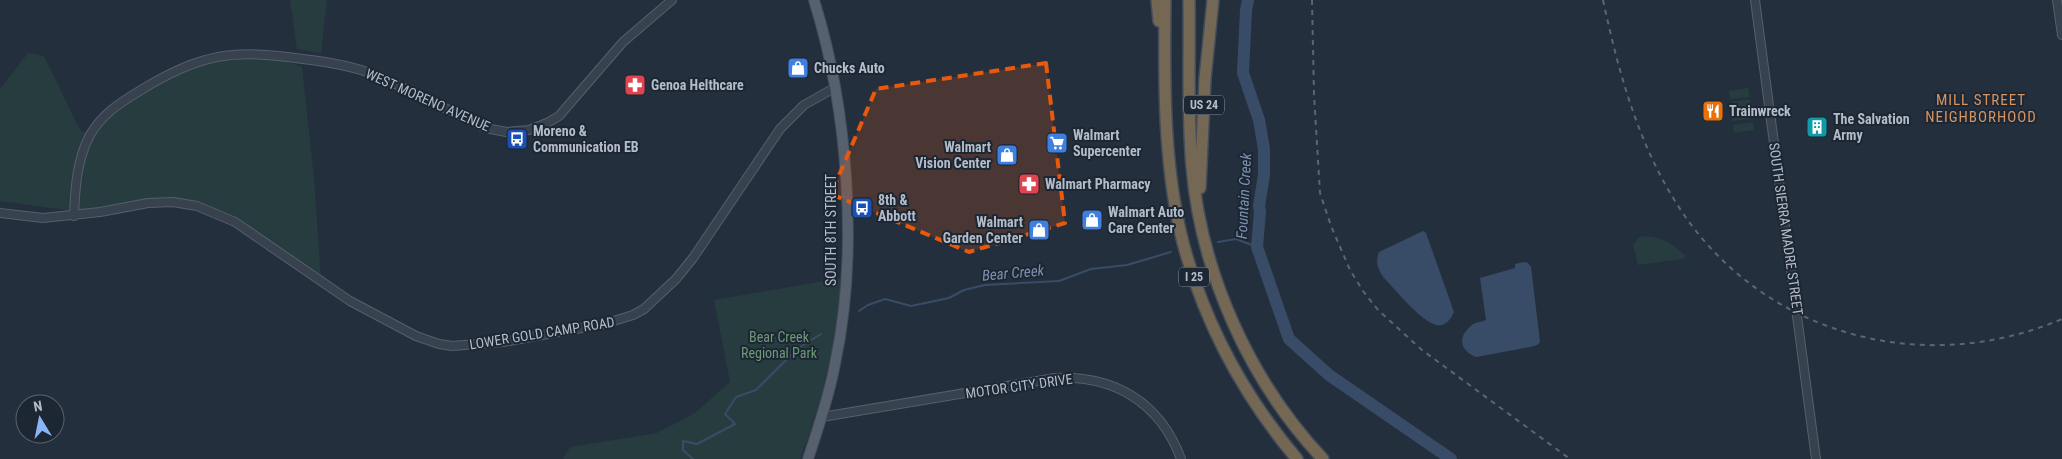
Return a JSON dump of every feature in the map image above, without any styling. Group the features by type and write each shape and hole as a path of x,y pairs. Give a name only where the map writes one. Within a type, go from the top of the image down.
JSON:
{"highway":[{"path":"1156,0 1164,70"},
{"name":"I 25","path":"1165,0 1164,70 1168,138 1175,199 1186,256 1211,324 1242,383 1276,434 1297,459"},
{"name":"I 25","path":"1189,0 1192,169 1198,210 1208,252 1220,290 1246,346 1280,406 1323,459"},
{"name":"US 24","path":"1198,210 1205,78 1213,0"}],"main road":[{"name":"SOUTH 8TH STREET","path":"808,459 822,417 836,364 845,291 846,185 843,138 836,87 814,0"}],"street":[{"name":"WEST MORENO AVENUE","path":"74,216 76,186 81,158 98,123 116,105 164,76 196,63 210,58 247,53 327,62 374,74 486,128 518,132 539,127 559,116 623,42 672,0"},
{"name":"SOUTH SIERRA MADRE STREET","path":"1755,0 1816,459"},
{"path":"2057,0 2062,35"},
{"name":"LOWER GOLD CAMP ROAD","path":"0,213 43,218 74,216 155,202 185,204 208,209 235,222 350,301 409,333 439,344 481,345 575,330 633,315 655,300 693,258 780,129 804,105 836,87"},
{"name":"MOTOR CITY DRIVE","path":"822,417 1054,378 1091,379 1125,392 1152,412 1173,439 1181,459"}],"highlighted area":[{"path":"1046,63 1065,223 969,252 831,194 876,89"}],"green space":[{"path":"290,0 327,0 321,53 297,49"},
{"path":"28,53 44,56 80,130 90,134 106,114 196,63 266,54 302,67 314,178 321,282 235,222 208,209 162,202 89,213 0,201 0,89"},
{"path":"1748,88 1750,97 1730,99 1729,91"},
{"path":"1750,99 1751,108 1732,110 1730,102"},
{"path":"1751,110 1753,118 1733,121 1732,113"},
{"path":"1753,122 1754,130 1734,133 1733,125"},
{"path":"1645,236 1667,242 1686,256 1683,259 1638,265 1633,245 1639,237"},
{"name":"Bear Creek Regional Park","path":"842,278 837,325 828,370 816,415 800,459 563,459 570,447 657,433 695,413 730,382 714,300"}],"water":[{"path":"1423,231 1426,233 1454,312 1443,325 1431,323 1417,312 1384,278 1378,266 1379,252"},
{"path":"1528,263 1531,267 1540,342 1530,347 1476,357 1466,351 1462,339 1472,325 1486,320 1480,278 1515,268 1515,264"}],"waterway":[{"name":"Fountain Creek","path":"1248,0 1243,73 1259,120 1264,149 1264,175 1259,206 1257,247 1289,339 1329,375 1451,459"},
{"name":"Bear Creek","path":"1218,242 1236,239 1257,247"},
{"name":"Bear Creek","path":"859,311 868,305 885,299 911,306 949,298 964,290 985,285 1059,281 1091,269 1127,265 1171,252"},
{"name":"Bear Creek","path":"693,459 683,450 683,441 697,444 735,424 725,414 736,397 756,390 797,349 821,334"}],"railway":[{"path":"1312,0 1314,95 1320,193 1331,226 1350,270 1378,310 1422,350 1570,459"},
{"path":"1603,0 1630,104 1639,129 1662,178 1675,201 1709,247 1750,284 1796,313 1846,332 1899,343 1954,345 2008,337 2062,319"}],"place":[{"name":"Chucks Auto","path":"798,68"},
{"name":"Genoa Helthcare","path":"635,85"},
{"name":"Trainwreck","path":"1713,111"},
{"name":"The Salvation Army","path":"1817,127"},
{"name":"Moreno & Communication EB","path":"517,139"},
{"name":"Walmart Supercenter","path":"1057,143"},
{"name":"Walmart Vision Center","path":"1007,155"},
{"name":"Walmart Pharmacy","path":"1029,184"},
{"name":"8th & Abbott","path":"862,208"},
{"name":"Walmart Auto Care Center","path":"1092,220"},
{"name":"Walmart Garden Center","path":"1039,230"}],"district":[{"name":"MILL STREET NEIGHBORHOOD","path":"1981,108"}]}
